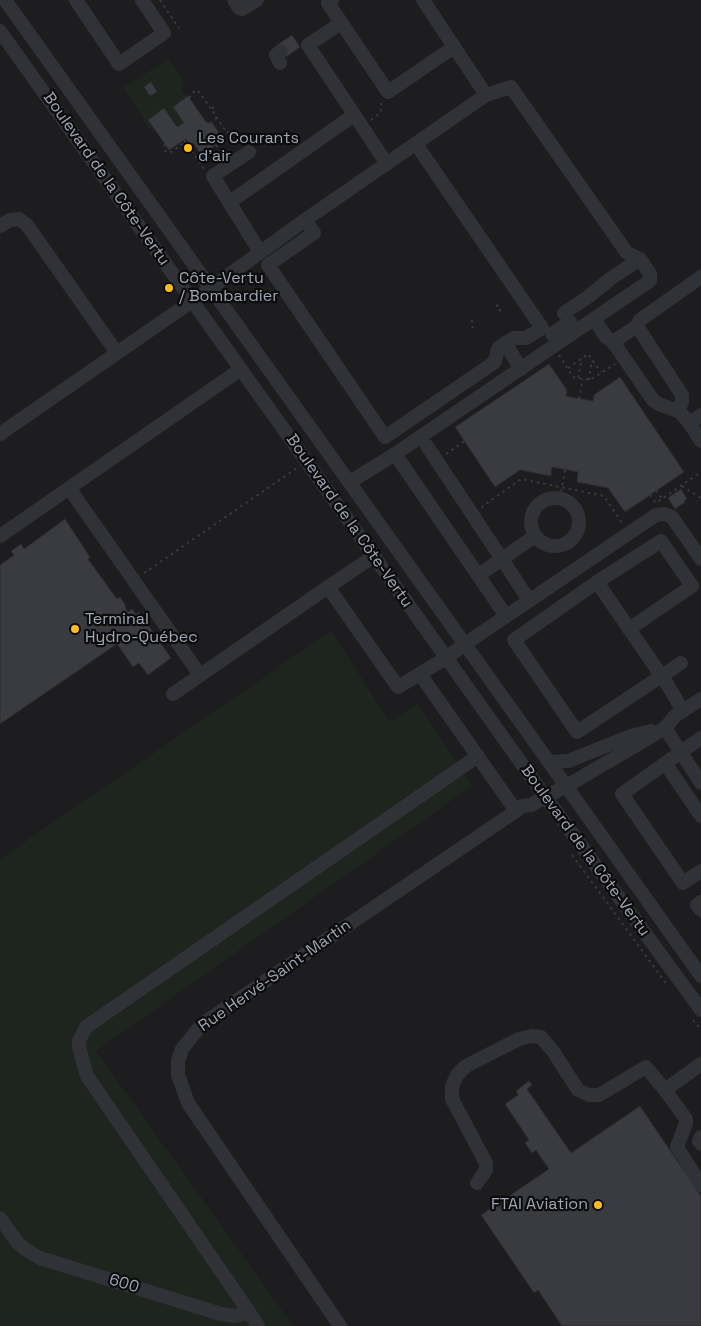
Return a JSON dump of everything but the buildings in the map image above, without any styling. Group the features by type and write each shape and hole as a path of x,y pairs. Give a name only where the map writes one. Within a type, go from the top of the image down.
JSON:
{"street":[{"name":"Boulevard de la Côte-Vertu","path":"5,0 701,976"},
{"path":"76,0 119,64 164,33 142,0"},
{"path":"234,0 239,8 242,9 257,0"},
{"path":"332,0 328,3 388,92 454,47"},
{"path":"423,0 486,95"},
{"path":"341,23 308,45 387,164"},
{"name":"Boulevard de la Côte-Vertu","path":"0,31 545,796 696,1013"},
{"path":"0,434 486,95 511,87 626,252 640,259 650,274 648,282 594,319 558,348 524,367 350,482"},
{"path":"230,202 354,115"},
{"path":"305,220 314,233 268,264 386,437 492,364 498,349 508,342 516,338 526,338 542,328 416,144"},
{"path":"249,152 213,176 260,252"},
{"path":"0,226 10,220 19,219 27,225 117,353"},
{"path":"558,348 552,334 567,317 610,279 640,259"},
{"path":"613,342 636,326 640,320 701,277"},
{"path":"594,319 606,337 613,342 653,400 695,419 701,441"},
{"path":"636,326 682,395 682,402 678,411"},
{"path":"508,342 524,367"},
{"path":"0,536 241,369"},
{"path":"427,446 529,600"},
{"path":"395,454 506,616"},
{"path":"69,488 200,675"},
{"path":"561,493 578,512 580,519 579,528 571,541 564,545 548,545 541,542 535,536 531,521 533,513 543,500 561,493"},
{"path":"328,588 398,687 446,658 656,515 665,514 672,517 701,559"},
{"path":"479,575 535,536"},
{"path":"629,629 692,586 661,541 514,640 577,732 681,663"},
{"path":"173,694 374,556"},
{"path":"598,582 683,711"},
{"path":"420,674 516,811"},
{"name":"Rue Hervé-Saint-Martin","path":"340,1326 188,1103 178,1076 178,1061 182,1049 208,1020 522,806 531,805 665,728 675,716 701,699"},
{"path":"550,762 568,761 631,736 665,728 680,752 699,776"},
{"path":"701,738 622,794 684,883 701,870"},
{"path":"258,1326 87,1076 79,1041 86,1027 478,756"},
{"path":"665,763 701,816"},
{"path":"701,902 698,905 701,910"},
{"path":"477,1183 486,1170 486,1163 452,1099 452,1086 457,1075 466,1066 519,1039 532,1036 541,1037 553,1051 578,1090 588,1095 599,1095 646,1067 686,1119 677,1147 701,1185"},
{"path":"665,1090 701,1064"},
{"path":"701,1137 699,1141 701,1144"},
{"name":"600","path":"0,1218 17,1242 40,1258 221,1314 235,1316 249,1312"}],"path":[{"path":"160,0 179,28"},
{"path":"190,98 192,93 197,90 227,133 231,130"},
{"path":"377,115 381,110 382,99"},
{"path":"211,124 217,118"},
{"path":"165,144 164,149 169,153 185,141 202,167 213,176"},
{"path":"216,145 221,152"},
{"path":"496,305 500,307 500,312"},
{"path":"472,320 472,327 477,329"},
{"path":"558,348 573,377 590,380 617,362"},
{"path":"568,368 588,354 601,373"},
{"path":"578,378 582,358"},
{"path":"588,380 592,360"},
{"path":"579,399 583,379"},
{"path":"447,453 465,441"},
{"path":"134,580 306,461"},
{"path":"561,493 565,470"},
{"path":"650,495 656,504 701,472"},
{"path":"483,506 520,480 561,493 604,496 625,527"},
{"path":"682,485 701,498"},
{"path":"656,490 662,499"},
{"name":"Boulevard de la Côte-Vertu","path":"572,856 673,993"},
{"path":"696,1013 701,1030"}],"shaded area":[{"path":"0,0 701,0 701,1326 0,1326"},
{"path":"168,59 184,82 182,90 187,97 173,107 184,123 177,127 164,109 148,120 156,131 153,133 123,88"},
{"path":"331,631 390,722 417,704 472,786 96,1051 293,1326 0,1326 0,859"}],"place":[{"name":"Les Courants d'air","path":"188,148"},
{"name":"Côte-Vertu / Bombardier","path":"169,288"},
{"name":"Terminal Hydro-Québec","path":"75,629"},
{"name":"FTAI Aviation","path":"598,1205"}]}
